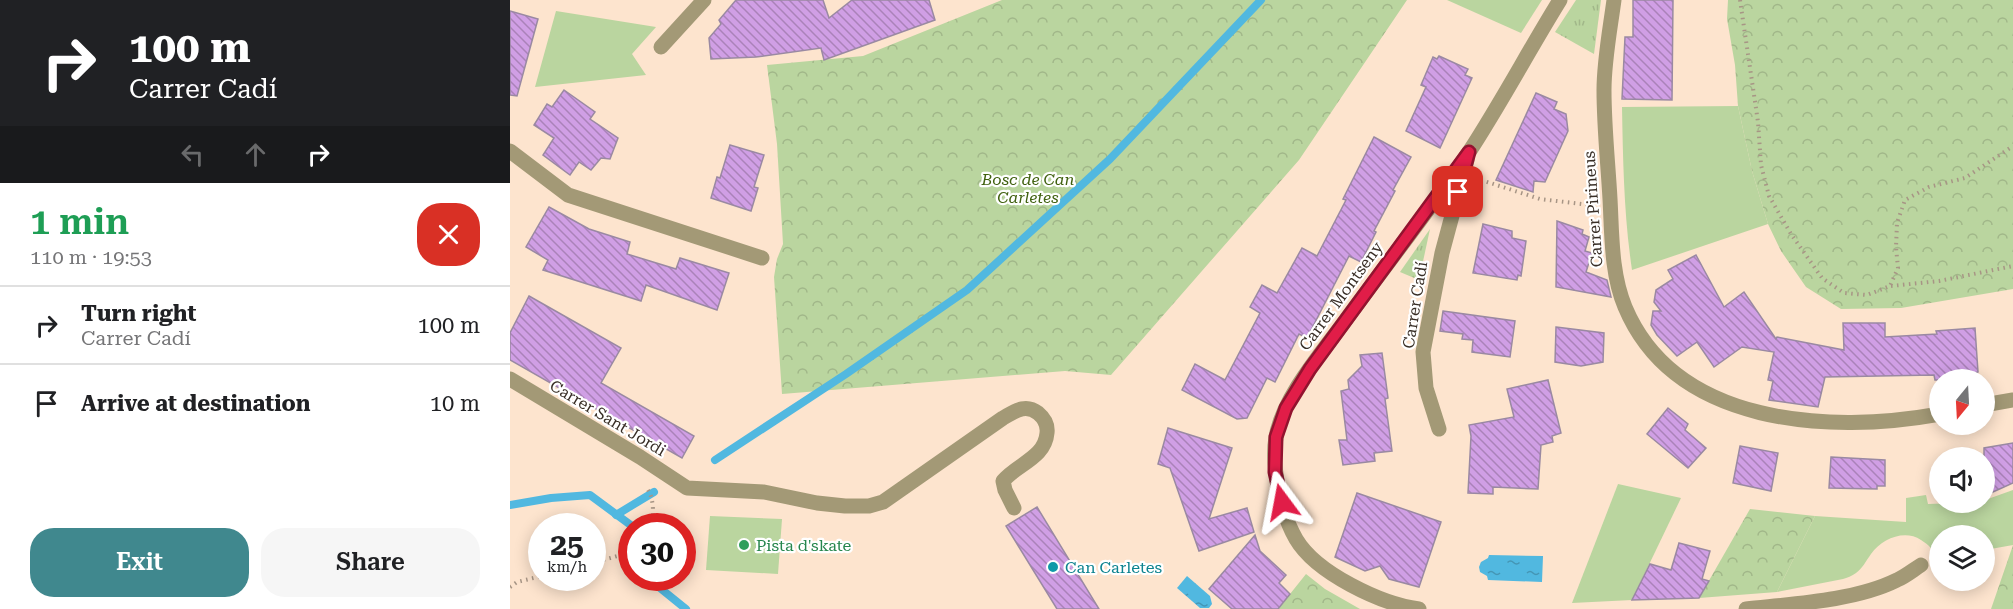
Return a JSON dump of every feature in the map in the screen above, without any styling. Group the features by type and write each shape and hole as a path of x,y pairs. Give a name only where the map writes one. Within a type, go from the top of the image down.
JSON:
{"street":[{"path":"661,47 704,0"},
{"name":"Carrer Montseny","path":"1419,609 1386,600 1342,580 1328,571 1295,539 1282,502 1275,472 1276,437 1286,408 1310,369 1469,152 1560,0"},
{"name":"Carrer Pirineus","path":"1614,0 1604,88 1612,253 1617,282 1625,306 1642,339 1655,356 1692,384 1734,405 1786,419 1860,422 1929,416"},
{"path":"510,151 568,195 762,258"},
{"name":"Carrer Cadí","path":"1439,429 1426,388 1423,352 1442,253 1469,152"},
{"name":"Carrer Sant Jordi","path":"510,379 687,488 764,492 817,503 869,506 883,502 1003,418 1021,409 1030,409 1039,413 1045,420 1047,438 1038,454 1009,474 1003,481 1014,508"},
{"path":"1995,403 2013,400"},
{"path":"1746,609 1804,603 1866,592 1897,580 1921,565"}],"path":[{"path":"1740,0 1758,122 1761,165 1769,196 1791,234 1822,278 1844,293 1867,295 1890,286 1939,281 2013,266"},
{"path":"1890,286 1898,268 1897,223 1905,200 1929,187 1965,178 2013,146"},
{"path":"1475,178 1540,199 1593,206"},
{"path":"640,457 641,481 651,493 653,513"},
{"path":"510,586 528,579"}],"green space":[{"name":"Bosc de Can Carletes","path":"1002,0 1407,0 1299,160 1111,375 1065,371 782,394 774,277 777,259 783,244 777,144 767,65 863,56"},
{"path":"1447,0 1542,0 1521,33"},
{"path":"1576,0 1601,0 1594,54 1555,32"},
{"path":"1728,0 2013,0 2013,289 1901,308 1841,309 1806,287 1781,251 1768,224 1752,171 1738,106 1735,65 1727,19"},
{"path":"556,11 656,27 632,54 646,75 535,87"},
{"path":"1738,106 1752,171 1768,224 1632,270 1623,169 1622,107"},
{"path":"1430,229 1419,280 1400,272"},
{"path":"1618,484 1681,498 1632,600 1572,603"},
{"path":"2013,490 2013,545 1995,548 1995,525 1929,525 1929,546 1921,540 1908,535 1894,537 1881,544 1860,569 1850,577 1777,592 1815,516 1906,522 1906,498 1926,495 1929,513 1995,513 1995,496"},
{"path":"1750,509 1815,516 1777,592 1699,598"},
{"name":"Pista d'skate","path":"710,516 782,519 778,574 706,570"},
{"path":"2013,545 2013,609 1991,609"},
{"path":"1306,574 1325,589 1360,609 1278,609"}],"water":[{"path":"1489,555 1543,556 1542,582 1488,580 1487,576 1480,572 1479,567"},
{"path":"1187,576 1210,596 1212,604 1209,608 1200,608 1177,588"}],"building":[{"path":"736,0 823,0 829,18 852,0 929,0 935,20 824,60 821,48 756,57 711,59 709,38 721,24 719,20"},
{"path":"1633,0 1673,0 1672,100 1622,99 1625,37 1633,37"},
{"path":"510,11 538,19 517,96 510,95"},
{"path":"1439,56 1468,69 1465,75 1472,78 1440,148 1406,131 1426,87 1421,85 1433,57 1437,59"},
{"path":"564,90 595,112 590,119 618,138 610,159 601,158 591,170 579,162 570,175 543,155 554,138 534,125 547,104 552,107"},
{"path":"1536,93 1557,102 1554,109 1566,114 1568,131 1545,182 1534,181 1533,192 1496,180"},
{"path":"1374,137 1411,157 1393,190 1395,191 1361,262 1349,256 1307,338 1299,334 1275,382 1267,378 1247,418 1237,419 1182,390 1195,364 1225,380 1260,313 1250,307 1262,285 1277,293 1302,248 1317,256 1346,200 1343,199"},
{"path":"730,145 764,155 754,187 758,188 751,211 711,198"},
{"path":"549,207 589,229 630,242 627,254 676,269 680,258 729,273 717,310 646,285 641,301 543,270 548,260 526,247"},
{"path":"1557,221 1583,230 1582,234 1589,237 1585,251 1592,253 1586,272 1607,280 1611,297 1556,287"},
{"path":"1483,224 1512,231 1512,238 1526,241 1521,276 1518,275 1517,280 1473,273"},
{"path":"1696,255 1724,307 1744,292 1776,339 1777,337 1844,350 1843,323 1885,323 1885,337 1937,334 1936,331 1975,328 1978,369 1929,369 1929,375 1825,377 1818,407 1769,400 1773,381 1768,380 1774,352 1742,347 1714,367 1697,342 1677,356 1657,335 1651,325 1653,311 1661,311 1654,302 1656,290 1673,279 1668,270"},
{"path":"529,296 621,348 601,383 694,436 682,458 510,360 510,333"},
{"path":"1443,311 1515,321 1510,357 1472,352 1473,340 1462,339 1463,334 1440,331"},
{"path":"1556,327 1604,333 1603,362 1581,366 1555,362"},
{"path":"1382,353 1392,451 1374,453 1375,461 1343,465 1339,440 1347,440 1341,391 1349,389 1348,380 1362,366 1360,355"},
{"path":"1548,380 1561,433 1552,436 1553,442 1541,445 1538,489 1493,487 1493,494 1468,493 1471,436 1469,425 1514,417 1507,389"},
{"path":"1668,408 1688,424 1685,430 1706,448 1688,468 1647,434"},
{"path":"1168,428 1232,448 1209,519 1247,508 1254,532 1199,551 1170,468 1158,464"},
{"path":"2013,443 2013,483 1995,491 1995,447 1990,447"},
{"path":"1740,446 1778,453 1771,491 1733,483"},
{"path":"1831,457 1885,460 1885,486 1877,486 1877,489 1829,488"},
{"path":"1357,493 1441,522 1419,587 1389,579 1380,566 1365,571 1335,557"},
{"name":"Can Carletes","path":"1037,507 1099,609 1057,609 1006,526"},
{"path":"1255,535 1260,551 1286,575 1279,583 1290,594 1278,609 1232,609 1209,589"},
{"path":"1679,543 1710,551 1702,579 1709,581 1699,598 1632,600 1650,564 1671,570"}],"waterway":[{"path":"715,460 846,374 967,290 1110,159 1261,0"},
{"path":"616,515 654,492"},
{"path":"510,505 551,498 590,495 618,516"},
{"path":"664,591 686,609"}],"place":[{"name":"Pista d'skate","path":"744,545"},
{"name":"Can Carletes","path":"1053,567"}],"route":[{"path":"1282,502 1275,472 1276,437 1286,408 1310,369 1469,152 1458,192"}]}
